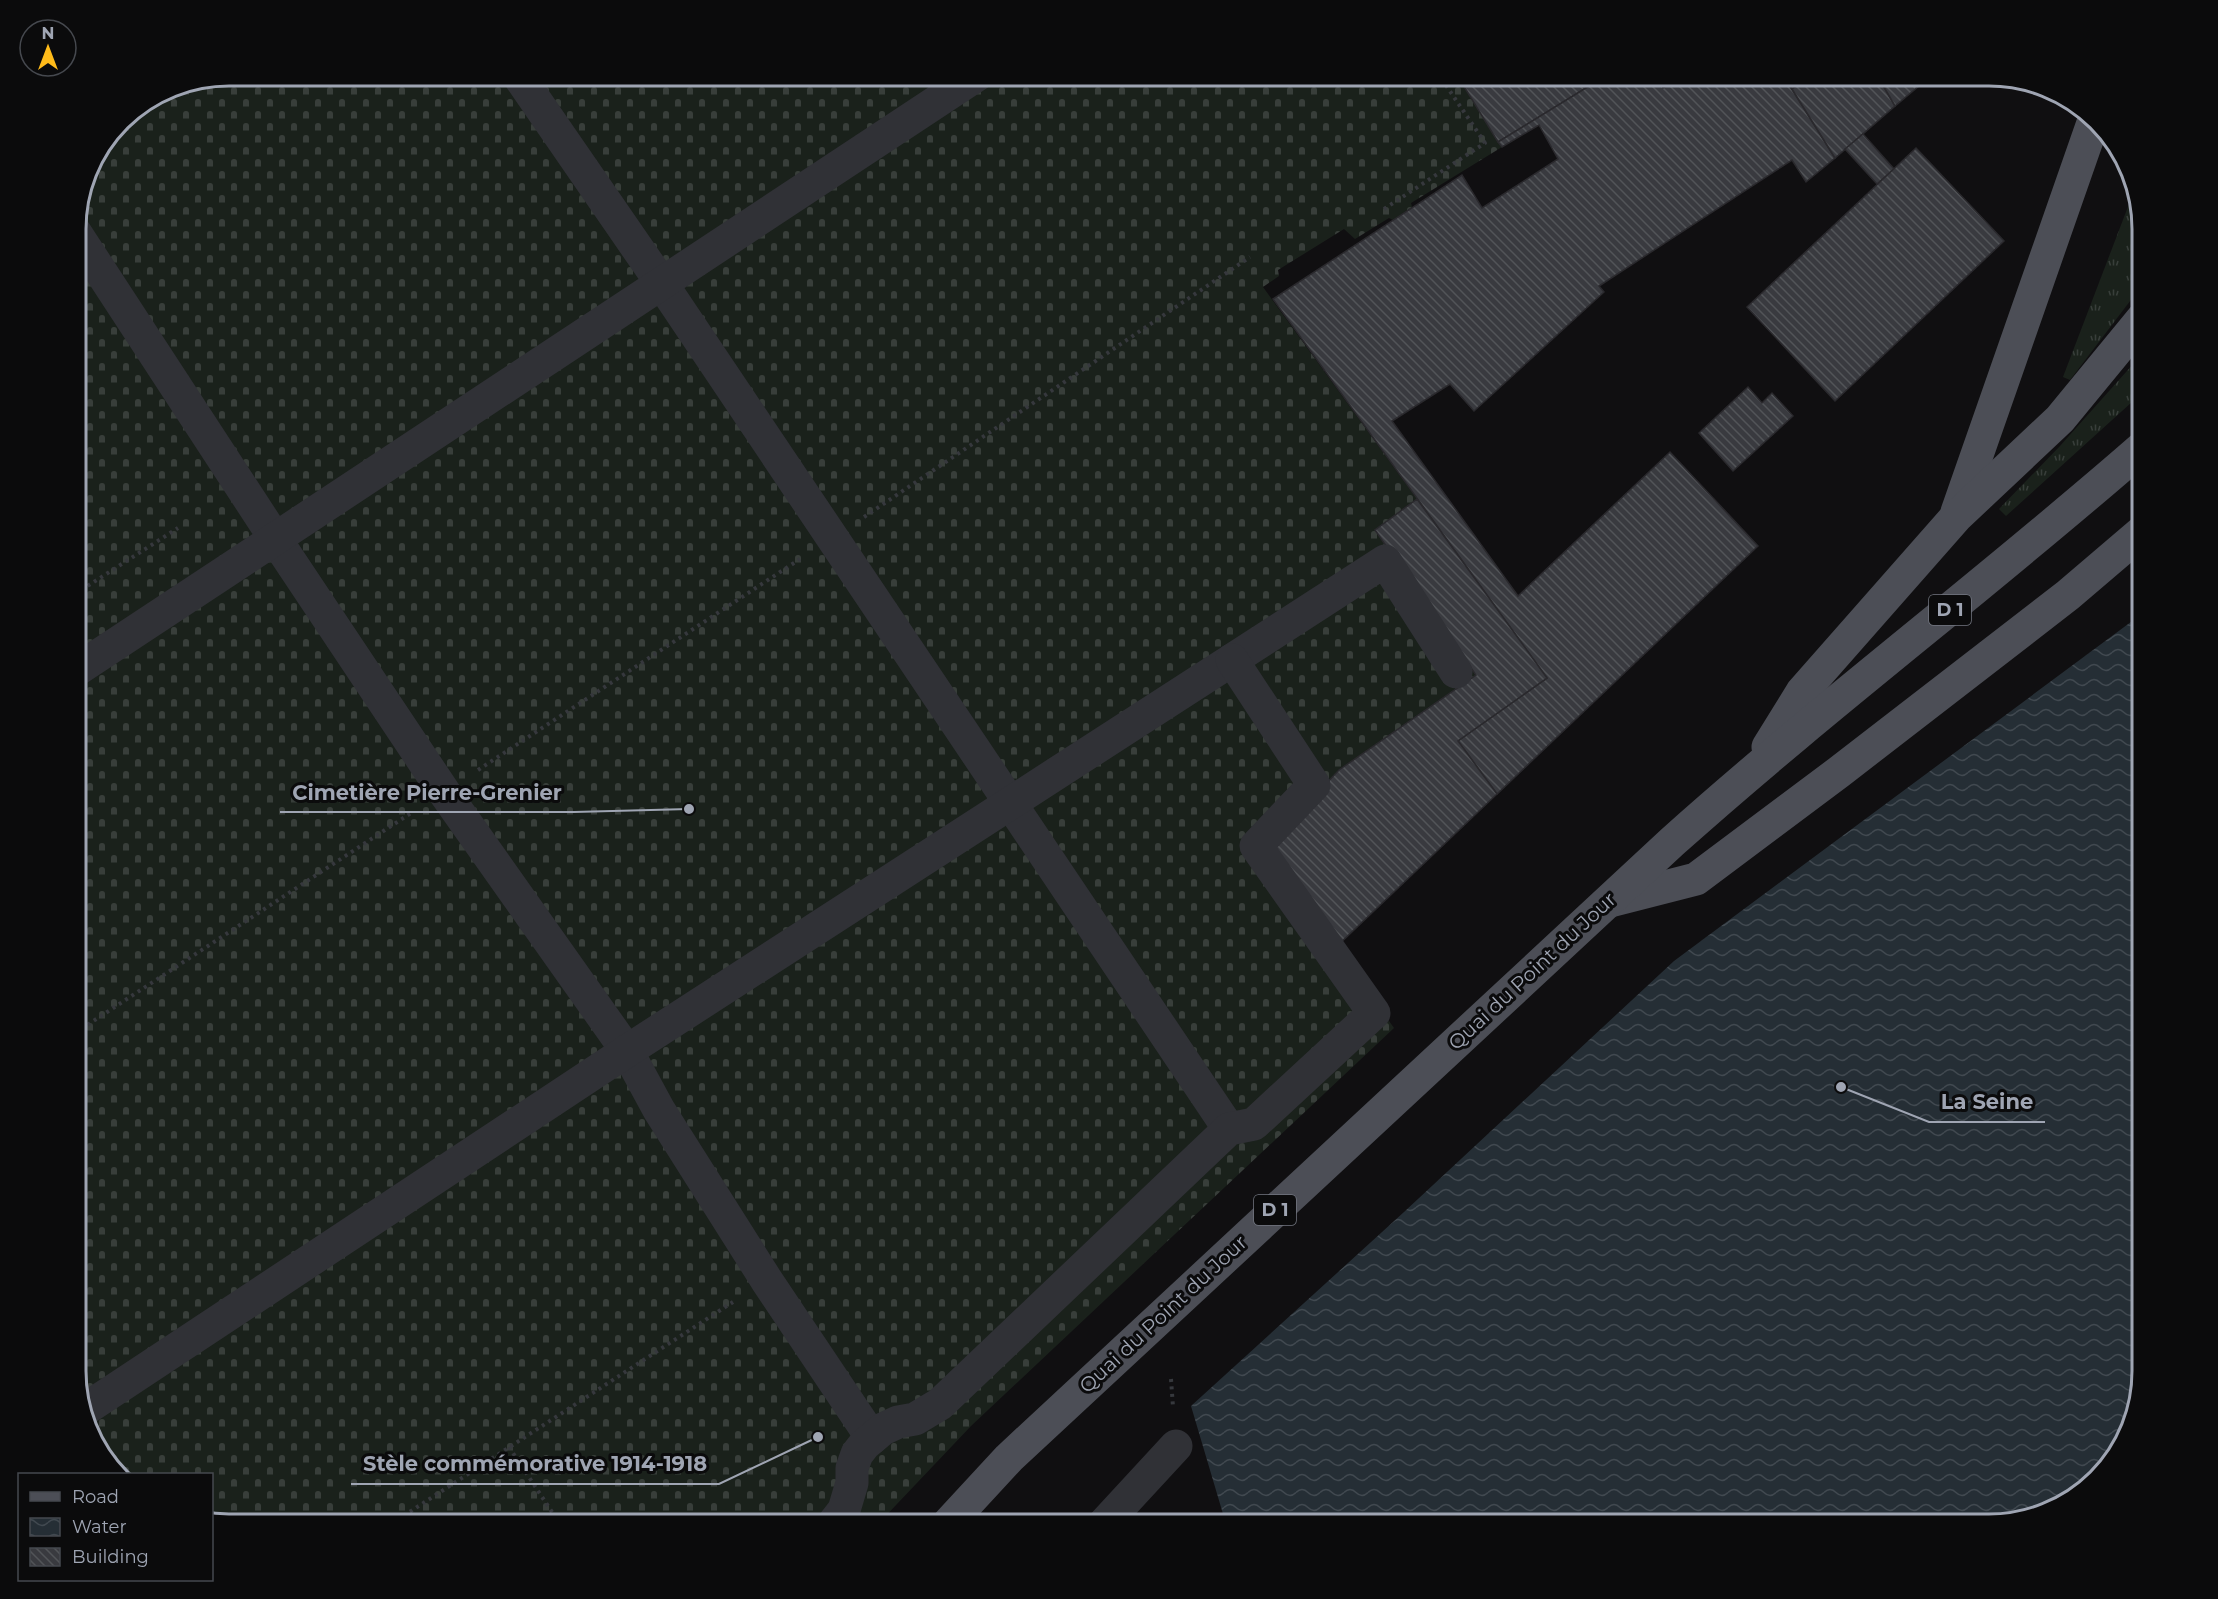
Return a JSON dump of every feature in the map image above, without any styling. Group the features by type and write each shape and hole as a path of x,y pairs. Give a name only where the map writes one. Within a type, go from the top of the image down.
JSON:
{"main road":[{"path":"1956,517 2091,127"},
{"path":"1754,769 1802,692 1956,517 2060,419 2132,331"},
{"name":"Quai du Point du Jour","path":"957,1514 1009,1458 1607,901 1754,769 2061,519 2132,457"},
{"path":"1607,901 1696,879 2068,595 2132,540"}],"lane":[{"path":"525,85 662,284 1229,1129"},
{"path":"86,664 962,85"},
{"path":"86,249 444,792 627,1051 659,1110 767,1281 872,1438"},
{"path":"90,1406 627,1051 1386,561 1456,672"},
{"path":"841,1514 852,1483 852,1468 857,1454 872,1438 898,1422 915,1419 940,1404 1229,1129 1254,1124 1374,1013 1256,846 1314,785 1232,660"},
{"path":"1113,1514 1176,1446"}],"path":[{"path":"1384,209 1485,143 1446,85"},
{"path":"86,1026 831,539 1250,257"},
{"path":"86,587 178,528"},
{"path":"406,1514 767,1281"},
{"path":"510,1447 554,1514"}],"green space":[{"path":"228,85 1463,85 1502,147 1411,203 1412,207 1393,220 1389,218 1355,239 1344,229 1278,270 1279,276 1263,287 1417,499 1375,530 1476,675 1266,847 1394,1028 971,1426 887,1514 228,1514 213,1512 213,1473 128,1473 105,1442 90,1408 86,1380 86,219 90,191 100,165 127,127 157,105 191,90"},
{"path":"2130,201 2132,298 2070,380 2063,377"},
{"path":"2132,365 2132,402 2006,516 1999,509 2060,446"}],"water":[{"path":"2132,621 2132,1371 2130,1399 2125,1417 2118,1434 2103,1458 2077,1484 2053,1499 2027,1509 1990,1514 1223,1514 1191,1406 1674,961"}],"building":[{"path":"1463,85 1591,85 1498,142"},
{"path":"1591,85 1662,85 1663,88 1668,85 1789,85 1835,158 1806,182 1792,160 1599,286 1604,292 1474,411 1450,384 1392,421 1518,596 1670,452 1758,546 1497,794 1458,741 1547,678 1273,299 1462,175 1482,208 1558,159 1539,125 1502,147 1498,142"},
{"path":"1798,85 1883,85 1895,106 1835,158 1792,89"},
{"path":"1883,85 1920,85 1895,106"},
{"path":"1863,134 1894,169 1877,184 1845,149"},
{"path":"1916,148 2004,241 1835,401 1747,307"},
{"path":"1748,387 1762,403 1772,393 1793,416 1733,471 1699,433"},
{"path":"1417,499 1547,678 1458,741 1497,794 1337,946 1266,847 1339,770 1476,675 1375,530"}],"place":[{"name":"Cimetière Pierre-Grenier","path":"689,809"},
{"name":"La Seine","path":"1841,1087"},
{"name":"Stèle commémorative 1914-1918","path":"818,1437"}]}
